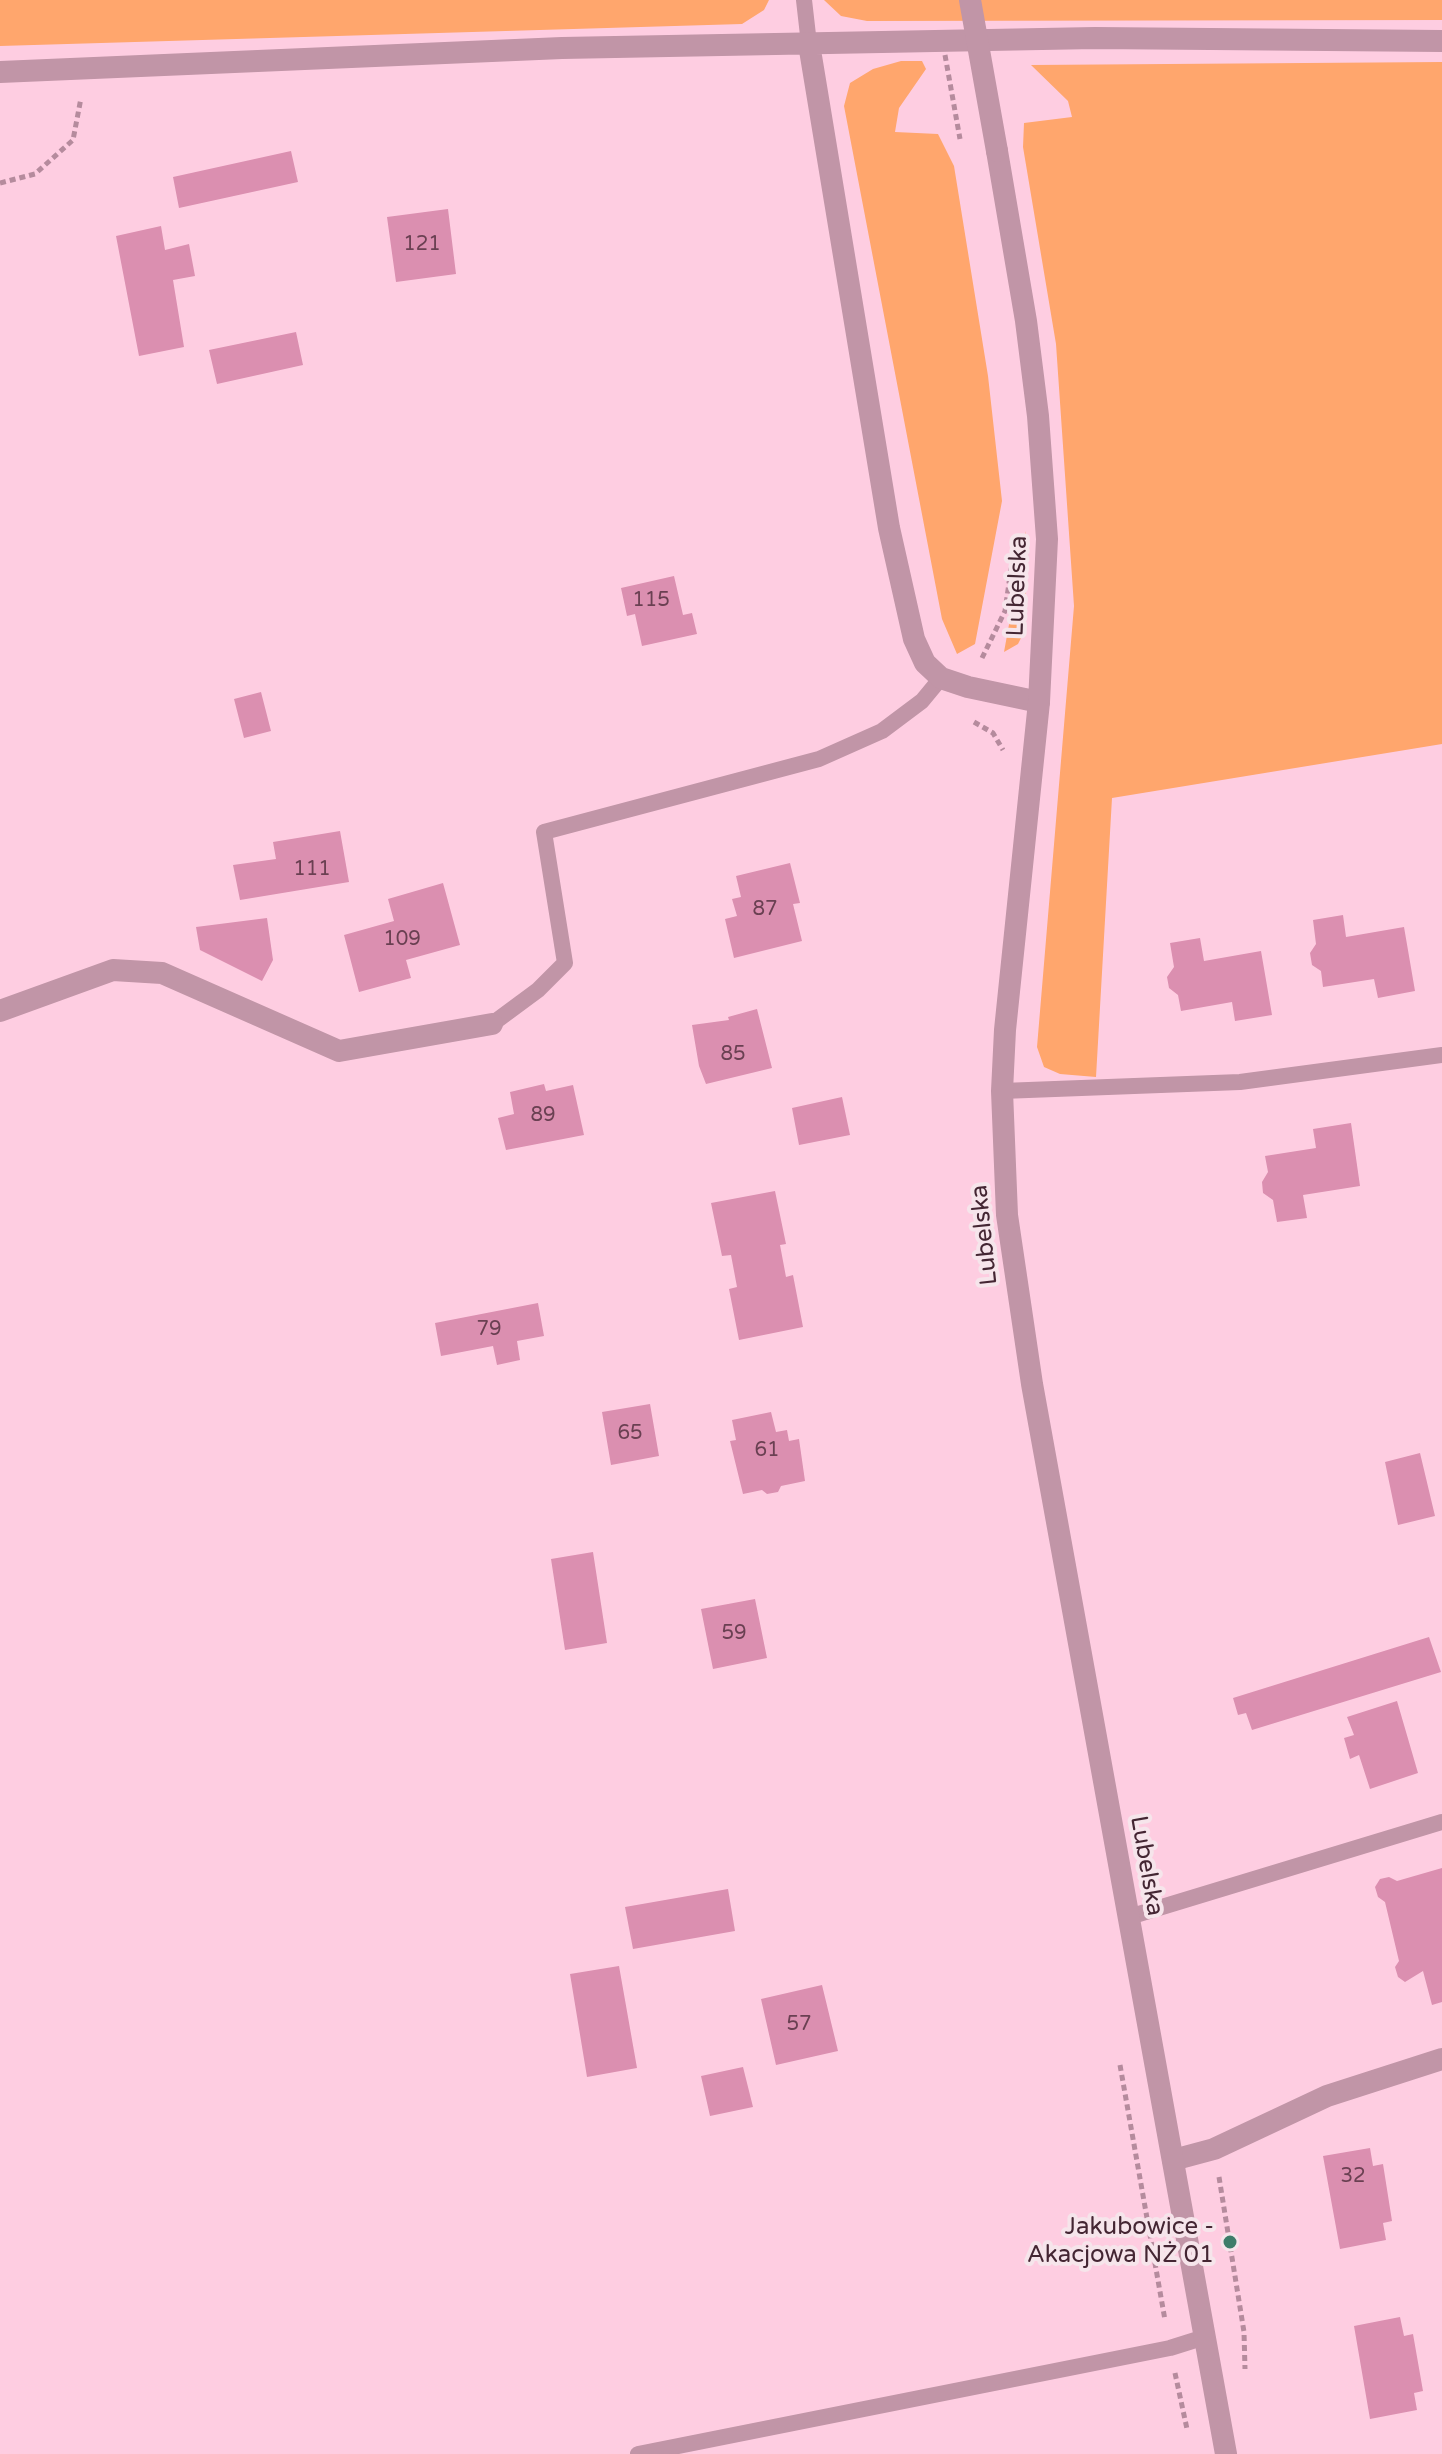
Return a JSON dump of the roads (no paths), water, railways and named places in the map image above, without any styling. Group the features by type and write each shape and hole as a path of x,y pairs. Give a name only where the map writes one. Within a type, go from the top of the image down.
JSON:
{"street":[{"name":"Lubelska","path":"970,0 1026,321 1045,488 1046,594 1039,702 1002,1091 1013,1260 1226,2454"},
{"path":"0,72 562,48 1095,38 1442,41"},
{"path":"809,44 891,542 914,639 925,663 941,678 1039,702"},
{"path":"0,1011 113,970 162,973 339,1051 492,1024"},
{"path":"1173,2160 1214,2149 1327,2096 1442,2060"}],"lane":[{"path":"804,0 809,44"},
{"path":"492,1024 538,990 565,963 544,832 819,759 882,731 922,701 941,678"},
{"path":"1002,1091 1240,1082 1442,1055"},
{"path":"1129,1917 1442,1822"},
{"path":"638,2454 1170,2348 1205,2337"}],"place":[{"name":"Jakubowice - Akacjowa NŻ 01","path":"1230,2242"}]}
